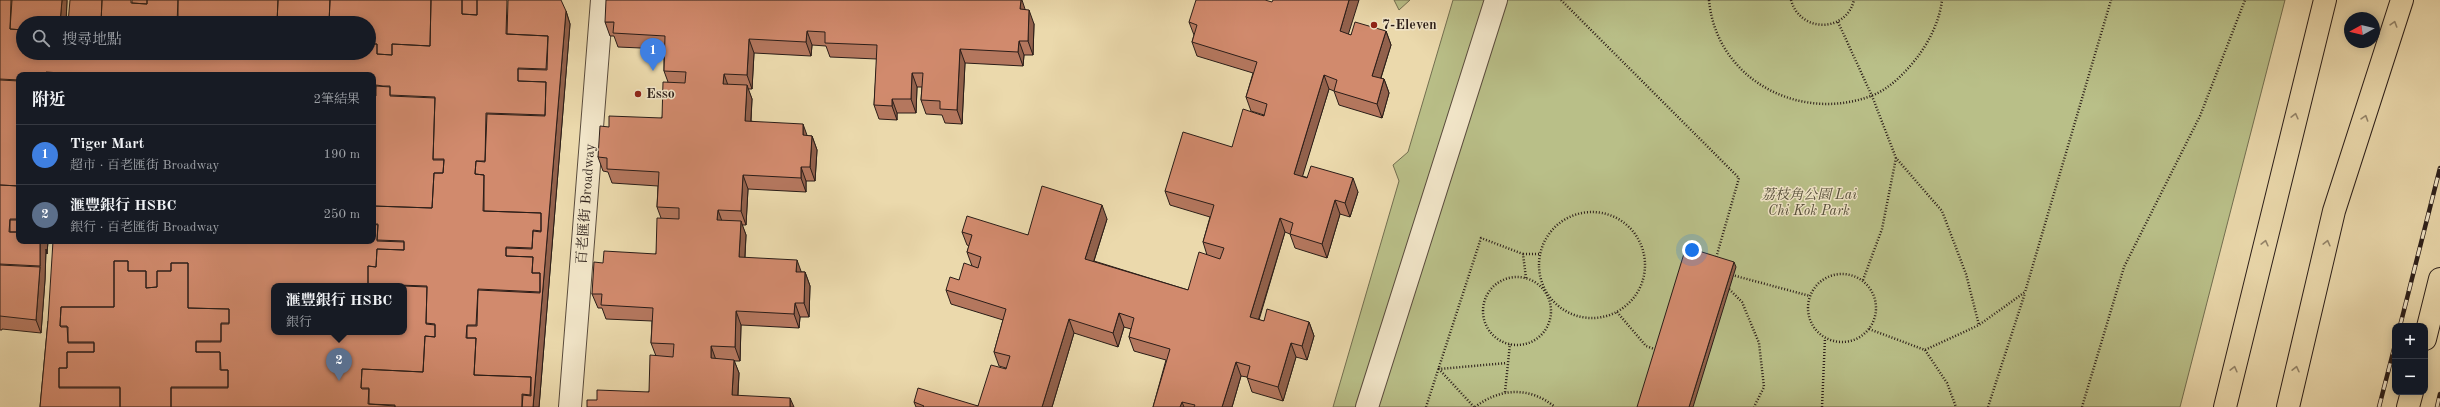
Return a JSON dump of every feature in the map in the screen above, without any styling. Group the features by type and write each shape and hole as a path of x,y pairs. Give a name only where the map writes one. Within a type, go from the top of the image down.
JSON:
{"highway":[{"path":"2225,407 2325,0"},
{"path":"2288,407 2334,211 2402,0"},
{"path":"2428,327 2440,279"},
{"path":"2408,407 2411,395"}],"street":[{"name":"百老匯街 Broadway","path":"570,407 602,0"},
{"path":"1367,407 1496,0"}],"path":[{"path":"1561,0 1739,178 1715,261"},
{"path":"1710,0 1711,16 1727,53 1755,83 1792,101 1832,105 1872,96 1906,73 1930,41 1942,0"},
{"path":"1792,0 1799,15 1807,21 1828,25 1838,22 1847,15 1854,0"},
{"path":"1988,407 2025,292 2111,0"},
{"path":"2082,407 2124,267 2200,116 2245,0"},
{"path":"1838,22 1872,96 1896,158 1942,211 1966,274 1979,324"},
{"path":"1863,280 1882,229 1896,158"},
{"path":"1547,294 1539,267 1540,254 1546,237 1558,223 1573,214 1591,211 1609,213 1624,221 1637,235 1646,269 1641,286 1631,301 1617,312 1602,318 1586,318 1576,316 1558,306 1547,294 1541,287 1526,278 1504,279 1495,285 1484,303 1483,314 1492,333 1500,340 1510,344 1521,345 1532,342 1548,326 1551,316 1551,304 1547,294"},
{"path":"1426,407 1481,238 1523,254 1540,254"},
{"path":"1523,254 1526,278"},
{"path":"1843,273 1863,280 1875,298 1877,308 1875,319 1869,329 1854,340 1845,342 1825,338 1812,325 1807,306 1810,296 1814,287 1832,275 1843,273"},
{"path":"1727,274 1810,296"},
{"path":"1722,281 1742,302 1759,343 1764,387 1754,407"},
{"path":"1925,350 1979,324 2025,292"},
{"path":"1617,312 1646,346 1659,350"},
{"path":"1869,329 1925,350 1947,383 1956,407"},
{"path":"1822,407 1825,338"},
{"path":"1505,392 1510,344"},
{"path":"1439,369 1507,363"},
{"path":"1439,369 1475,407 1488,397 1505,392 1522,391 1539,396 1555,407"}],"green space":[{"path":"1394,0 1410,0 1399,10"},
{"name":"荔枝角公園 Lai Chi Kok Park","path":"1453,0 2285,0 2180,407 1333,407 1399,181 1393,165 1408,152"}],"building":[{"path":"0,0 11,0 10,29 16,29 16,60 376,60 376,44 377,54 392,55 392,44 430,46 431,0 462,0 462,14 477,15 477,0 507,0 506,34 548,36 546,69 518,68 518,81 546,82 545,115 486,113 485,161 476,161 475,174 484,175 483,211 541,213 541,231 533,230 532,248 506,247 506,256 533,257 532,273 540,273 540,292 478,289 476,325 467,325 466,338 476,338 474,375 531,377 530,395 522,394 522,407 395,407 395,405 368,404 369,388 361,388 362,369 423,372 425,336 435,337 435,324 426,323 427,286 407,285 407,283 368,283 368,266 376,267 377,249 404,250 404,241 377,240 378,224 376,224 376,206 432,208 434,173 443,173 444,159 433,159 435,97 390,95 390,86 376,85 376,72 16,72 16,80 0,79"},
{"path":"12,0 62,0 61,16 16,16 16,29 10,29"},
{"path":"70,0 102,0 101,16 69,16"},
{"path":"102,0 131,0 131,3 147,4 147,0 178,0 177,16 101,16"},
{"path":"132,0 147,0 147,4 132,3"},
{"path":"178,0 278,0 277,16 178,16"},
{"path":"278,0 330,0 329,16 277,16"},
{"path":"330,0 431,0 430,46 392,44 392,55 377,54 376,16 329,16"},
{"path":"462,0 477,0 477,15 462,14"},
{"path":"508,0 561,0 566,11 533,407 522,407 523,395 531,396 531,377 474,375 476,338 467,338 467,326 477,326 478,290 540,293 540,273 532,273 533,257 506,256 506,248 532,249 533,231 541,232 541,213 484,211 484,175 475,174 476,161 485,162 487,114 545,116 546,82 518,81 518,69 547,70 548,36 507,34"},
{"path":"606,0 1021,0 1020,9 1029,10 1028,41 1019,41 1018,52 960,49 957,110 940,109 940,101 921,100 923,73 912,73 911,99 892,99 892,106 874,105 877,45 825,43 825,32 807,31 806,42 749,39 747,75 724,74 723,84 747,85 745,121 803,124 803,135 812,136 810,167 801,167 801,178 743,175 741,211 718,210 717,220 741,221 739,257 797,260 796,272 805,272 804,303 795,303 794,314 736,311 735,347 711,346 711,358 734,360 732,395 790,398 790,407 587,407 587,400 597,400 597,390 649,392 650,355 673,357 674,344 651,343 653,308 601,305 602,294 592,294 594,262 603,263 604,251 656,254 657,218 679,219 679,208 657,207 659,172 607,169 607,158 598,157 600,126 609,127 609,116 662,118 663,82 685,83 686,72 664,71 665,36 613,33 614,22 605,22"},
{"path":"1196,0 1265,0 1272,2 1273,0 1349,0 1340,31 1351,35 1355,22 1386,31 1372,76 1384,79 1377,104 1334,91 1337,80 1324,75 1294,174 1307,178 1311,166 1353,178 1345,203 1335,200 1322,244 1290,234 1293,223 1280,218 1250,317 1264,321 1267,309 1309,322 1302,346 1291,343 1278,387 1247,378 1250,366 1236,362 1222,407 1194,407 1195,405 1182,402 1180,407 1153,407 1170,349 1129,337 1134,318 1119,313 1113,333 1069,319 1042,407 923,407 924,406 914,402 918,388 978,406 991,365 1006,369 1010,356 994,352 1006,309 946,290 950,277 959,280 964,263 978,268 981,257 967,252 972,235 962,232 967,216 1028,235 1042,186 1102,205 1085,259 1188,290 1199,252 1220,259 1224,248 1203,242 1214,205 1165,191 1183,132 1232,147 1243,109 1264,116 1267,104 1246,97 1257,62 1192,42 1197,25 1189,22"},
{"path":"0,80 16,81 16,186 0,185"},
{"path":"376,86 390,87 390,96 435,98 433,160 444,160 443,173 434,173 432,208 376,206"},
{"path":"0,185 16,186 16,219 10,219 9,232 16,232 16,244 40,244 40,266 0,264"},
{"path":"10,220 16,220 16,232 10,232"},
{"path":"376,225 378,225 377,241 404,242 404,250 377,249 376,267 368,266 368,283 271,283 271,335 407,335 407,286 427,287 426,324 435,325 435,337 425,336 423,372 362,369 361,388 369,389 369,404 395,407 171,407 171,388 228,388 228,370 221,370 220,352 196,352 196,342 221,342 221,324 229,324 229,309 188,308 188,263 171,263 171,271 157,271 157,287 146,288 146,271 128,271 128,261 114,261 114,307 61,307 60,326 68,327 68,343 94,343 94,352 67,352 67,368 59,368 59,388 120,388 120,407 40,407 48,321 53,244 376,244"},
{"path":"1686,247 1734,262 1689,407 1637,407"},
{"path":"114,261 128,261 128,271 146,271 146,288 157,287 157,271 171,271 171,263 188,263 188,308 229,309 229,323 221,323 221,341 196,341 196,352 220,352 220,370 228,370 228,387 171,387 171,407 120,407 120,387 59,387 59,368 67,368 67,352 94,352 94,342 68,342 67,326 60,326 61,307 114,307"},
{"path":"0,265 40,267 36,320 0,316"}],"railway":[{"path":"2401,323 2440,168"},
{"path":"2379,407 2392,357"},
{"path":"2437,407 2440,394"}],"place":[{"name":"7-Eleven","path":"1374,25"},
{"name":"Tiger Mart","path":"653,71"},
{"name":"Esso","path":"638,94"},
{"name":"滙豐銀行 HSBC","path":"339,381"}]}
